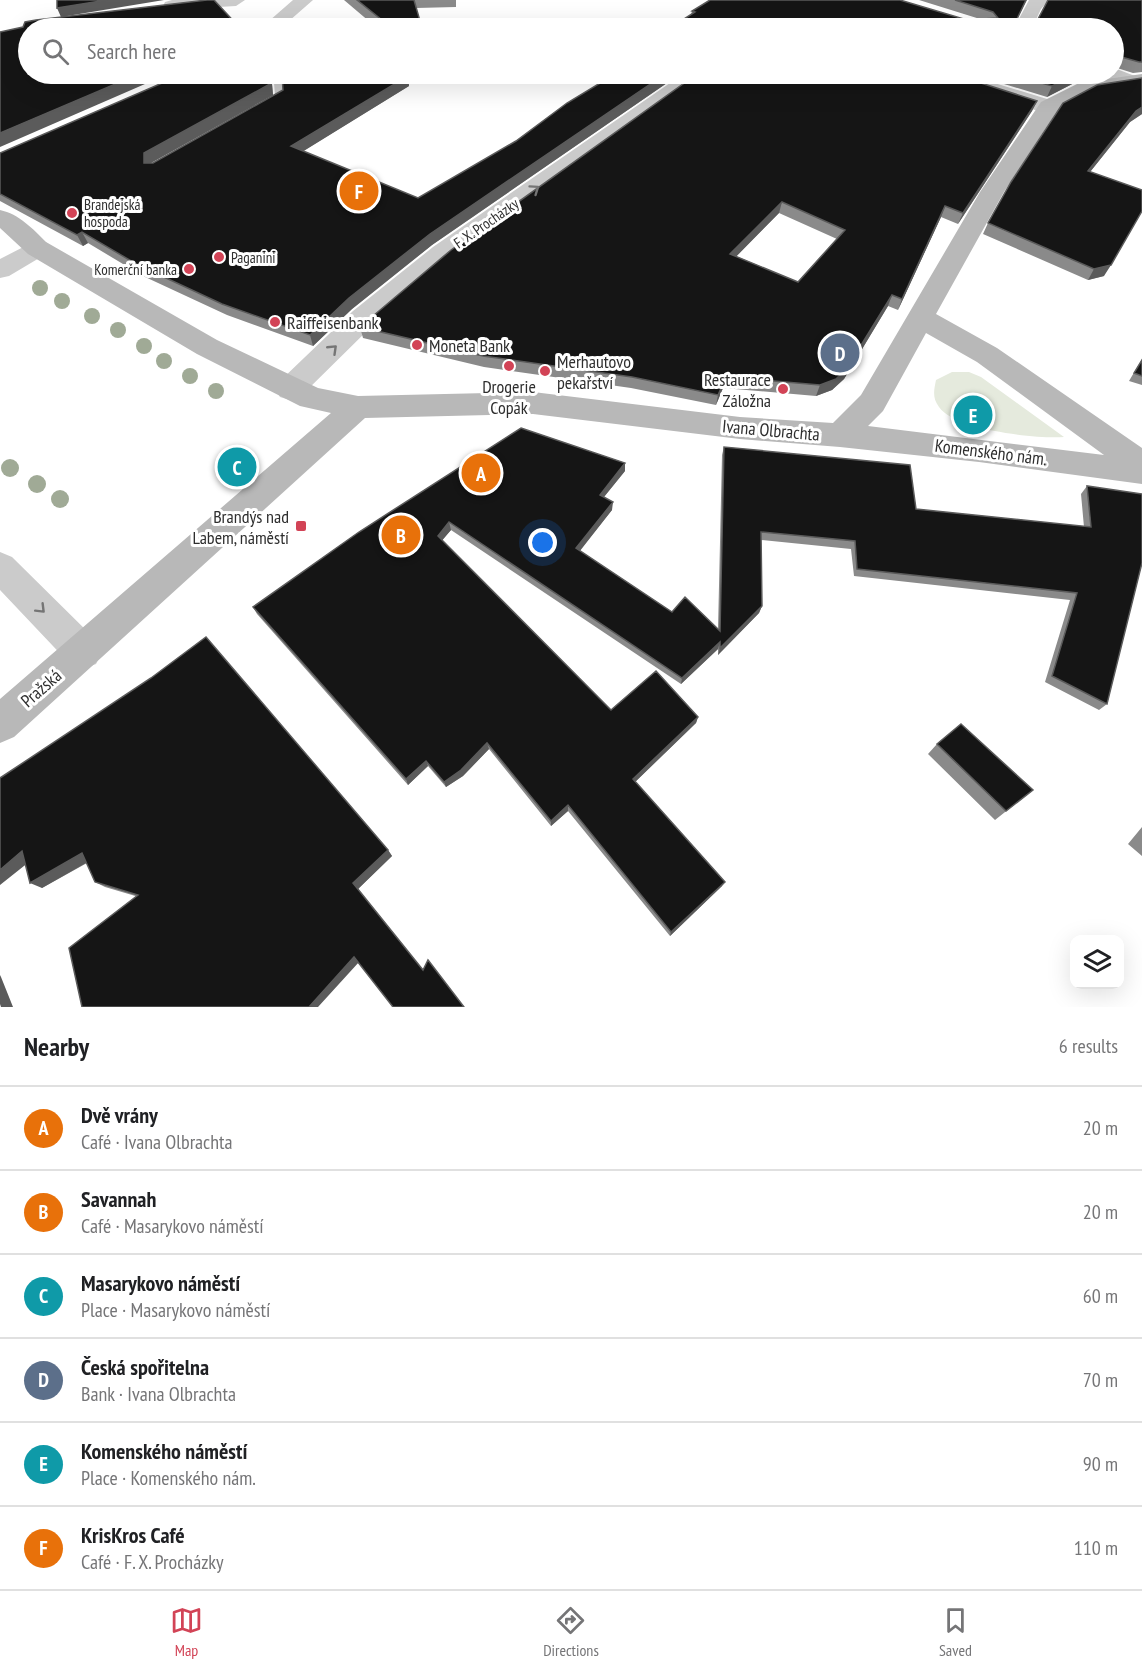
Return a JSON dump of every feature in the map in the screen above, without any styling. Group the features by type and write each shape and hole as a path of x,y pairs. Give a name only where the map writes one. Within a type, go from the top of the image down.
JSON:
{"main road":[{"name":"Ivana Olbrachta","path":"0,218 30,241 180,332 311,398 358,407 533,403 740,428 840,435 872,403 992,192 1049,107 1086,87 1100,84"},
{"path":"922,318 987,355 1142,465"},
{"name":"Pražská","path":"0,724 358,407"},
{"name":"Komenského nám.","path":"840,435 1142,472"}],"street":[{"path":"154,9 201,2 236,0"},
{"path":"282,18 304,0"},
{"path":"1028,18 1033,6 1040,0"},
{"name":"F. X. Procházky","path":"290,389 363,318 442,253 682,84"},
{"path":"977,84 1049,107"},
{"path":"0,270 30,241"},
{"path":"0,567 83,652"}],"lane":[{"path":"252,114 281,97 280,84"}],"shaded area":[{"path":"952,372 969,372 981,377 1064,437 997,431 961,422 948,415 937,404 934,391 936,380"}],"building":[{"path":"57,0 107,0 57,8"},
{"path":"214,0 231,18 53,18"},
{"path":"357,0 414,0 419,18 380,18"},
{"path":"710,0 900,0 960,18 686,18 695,12 692,11"},
{"path":"955,0 1026,0 1017,18 998,18 993,12"},
{"path":"1048,0 1142,0 1142,62 1124,58 1124,18 1039,18"},
{"path":"18,28 18,84 115,84 0,133 0,32"},
{"path":"1142,78 1142,107 1136,111 1088,171 1142,190 1142,211 1111,265 1094,269 988,223 1011,182 1063,103 1097,85 1124,84 1124,81"},
{"path":"160,84 270,84 144,153 144,163 153,163 283,90 283,84 395,84 291,146 418,198 516,141 567,103 598,84 650,84 430,234 349,298 310,335 222,304 138,265 82,232 77,235 0,194 0,153"},
{"path":"683,84 984,84 1037,101 963,213 945,206 902,299 892,295 847,368 836,379 820,385 726,377 718,395 632,377 483,356 360,327 451,250","holes":["782,202 845,230 798,282 730,254"]},
{"path":"1142,360 1142,376 1134,373"},
{"path":"521,428 625,463 600,495 613,502 576,548 672,612 685,597 720,631 724,447 910,465 916,509 1091,527 1087,486 1142,494 1142,563 1107,704 1052,676 1077,593 857,569 855,541 761,532 762,606 720,648 720,642 682,678 449,522 438,536 611,710 656,671 698,717 633,779 725,882 671,932 568,805 551,821 487,743 461,770 444,782 426,761 406,779 253,607 359,532"},
{"path":"206,637 388,850 353,883 423,970 428,960 464,1007 393,1007 354,957 309,1007 82,1007 69,948 138,895 95,882 82,853 30,883 22,851 0,870 0,778 151,678"},
{"path":"961,724 1033,790 1006,811 937,744"}],"place":[{"name":"KrisKros Café","path":"359,191"},
{"name":"Brandejská hospoda","path":"72,213"},
{"name":"Paganini","path":"219,257"},
{"name":"Komerční banka","path":"189,269"},
{"name":"Raiffeisenbank","path":"275,322"},
{"name":"Moneta Bank","path":"417,345"},
{"name":"Česká spořitelna","path":"840,353"},
{"name":"Drogerie Copák","path":"509,366"},
{"name":"Merhautovo pekařství","path":"545,371"},
{"name":"Restaurace Záložna","path":"783,389"},
{"name":"Komenského náměstí","path":"973,415"},
{"name":"Masarykovo náměstí","path":"237,467"},
{"name":"Dvě vrány","path":"481,473"},
{"name":"Brandýs nad Labem, náměstí","path":"301,526"},
{"name":"Savannah","path":"401,535"}]}
